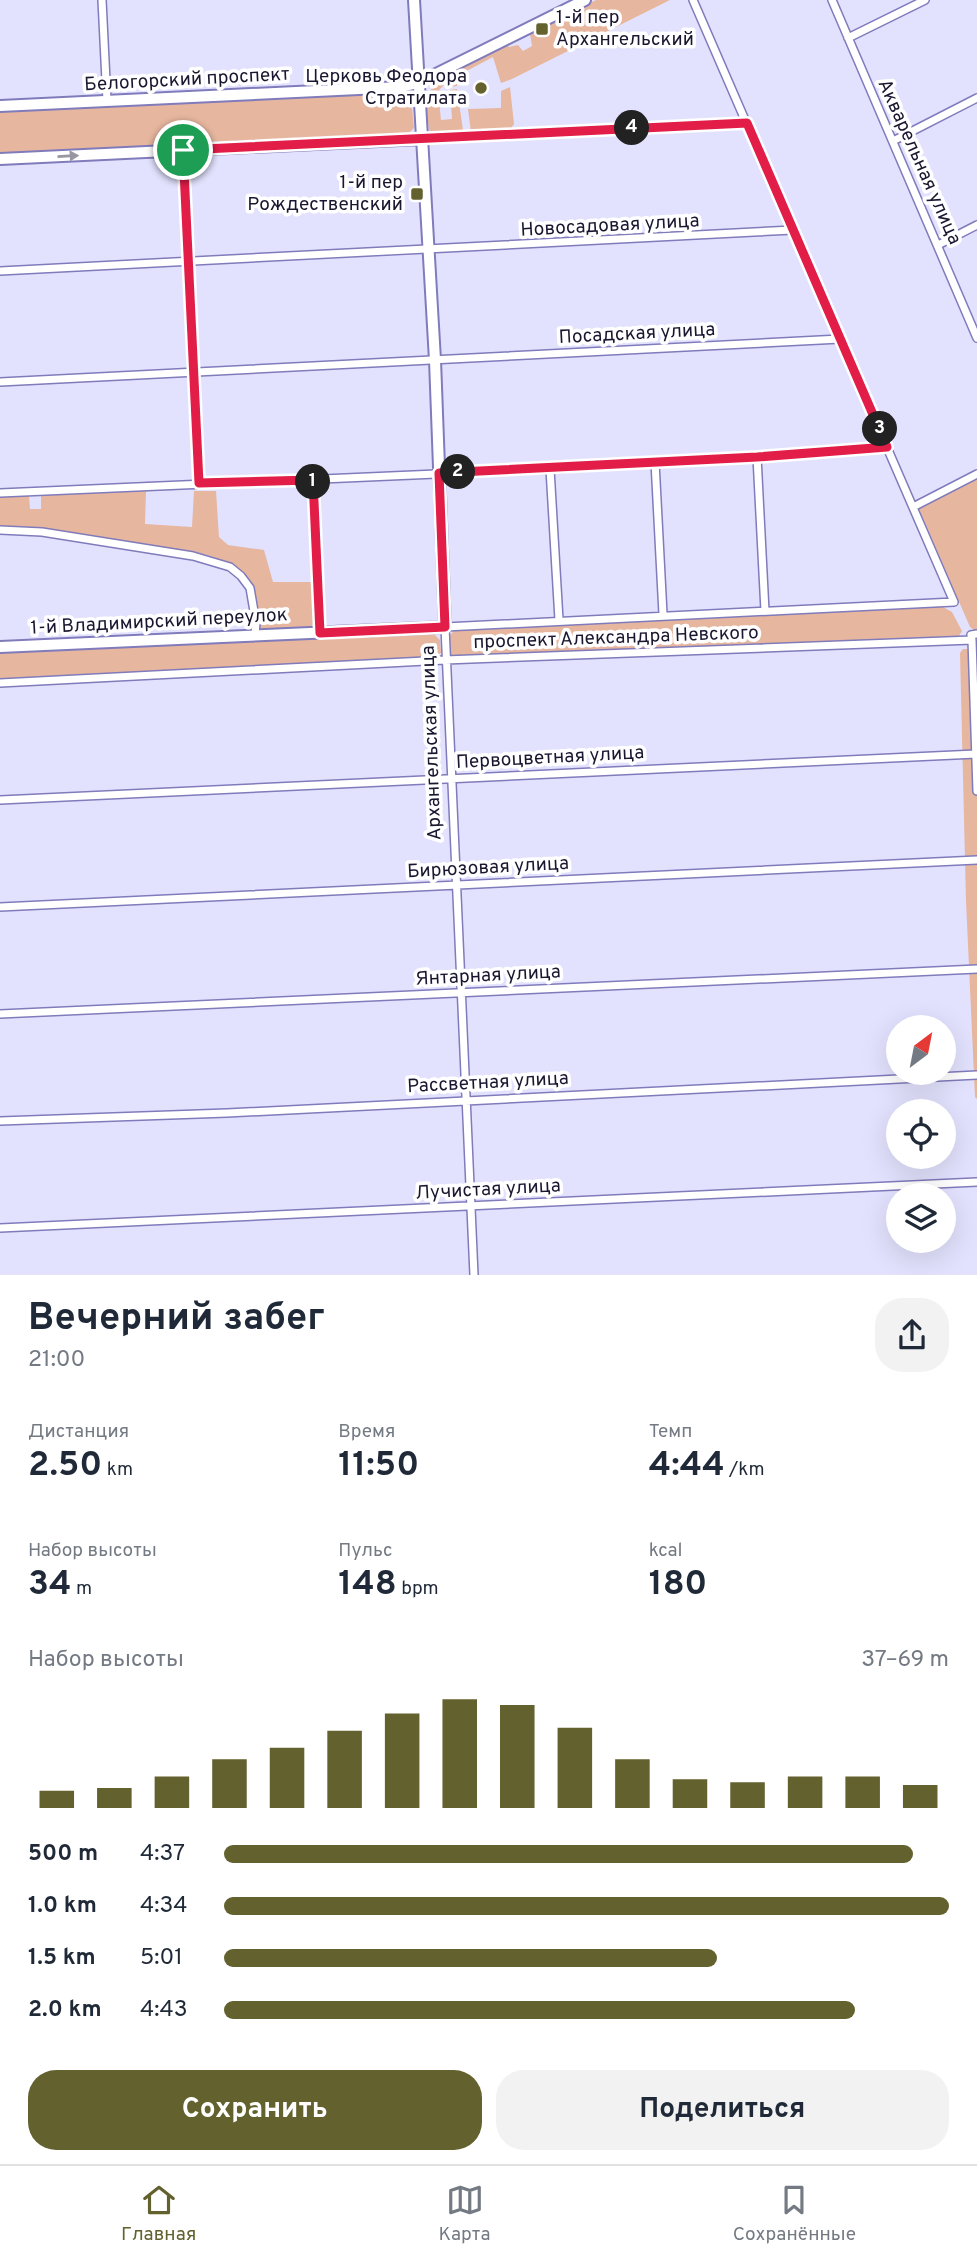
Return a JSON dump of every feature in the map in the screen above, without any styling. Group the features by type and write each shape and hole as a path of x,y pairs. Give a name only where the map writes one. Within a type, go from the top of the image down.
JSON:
{"street":[{"path":"102,0 107,101"},
{"name":"Архангельская улица","path":"414,0 435,360 450,779 474,1275"},
{"name":"Белогорский проспект","path":"0,106 401,87 418,83 585,0"},
{"path":"693,0 915,506 977,474"},
{"name":"Акварельная улица","path":"832,0 977,338"},
{"path":"848,38 925,0"},
{"path":"893,141 977,98"},
{"path":"0,159 747,123"},
{"path":"183,150 199,483"},
{"path":"939,245 977,225"},
{"name":"Новосадовая улица","path":"0,271 429,251 793,230"},
{"name":"Посадская улица","path":"0,382 841,339"},
{"path":"0,493 550,468 887,447"},
{"path":"757,457 765,611"},
{"path":"655,462 663,614"},
{"path":"550,468 559,620"},
{"path":"313,480 320,633"},
{"name":"проспект Александра Невского","path":"445,627 663,614 954,602 915,506"},
{"path":"0,530 42,532 193,556 230,567 250,588 255,635"},
{"name":"1-й Владимирский переулок","path":"0,647 445,627"},
{"path":"974,637 977,791"},
{"name":"проспект Александра Невского","path":"0,683 974,637"},
{"name":"Первоцветная улица","path":"0,800 976,754"},
{"name":"Бирюзовая улица","path":"0,907 977,860"},
{"name":"Янтарная улица","path":"0,1014 977,968"},
{"name":"Рассветная улица","path":"0,1121 227,1113 977,1075"},
{"name":"Лучистая улица","path":"0,1228 977,1182"}],"shaded area":[{"path":"596,0 670,0 512,79 501,83 493,57 457,76 457,86 450,87 453,72 507,44 509,47 518,45 523,51 532,46 532,31 543,30 547,24"},
{"path":"440,79 445,84 438,91 441,120 452,119 450,90 457,89 463,130 459,135 434,135 429,130 429,96"},
{"path":"510,87 514,124 509,131 471,132 468,109 501,108 501,91"},
{"path":"403,89 411,96 414,128 406,136 0,156 0,108"},
{"path":"977,477 977,632 970,627 919,509"},
{"path":"146,491 145,524 192,527 194,491 216,491 219,537 228,545 264,550 273,582 314,582 316,608 312,626 308,630 266,631 260,628 255,595 247,577 235,567 207,555 33,527 0,526 0,497 29,496 30,509 41,509 41,495"},
{"path":"941,606 952,612 962,631 959,636 449,656 448,637 455,630"},
{"path":"433,633 440,640 441,653 434,657 0,680 0,651"},
{"path":"963,649 977,649 977,1099 966,901 960,653"}],"place":[{"name":"1-й пер Архангельский","path":"542,29"},
{"name":"Церковь Феодора Стратилата","path":"481,88"},
{"name":"1-й пер Рождественский","path":"417,194"}],"route":[{"path":"747,123 887,447 757,457 439,473 445,627 320,633 313,480 199,483 183,150 747,123"}]}
